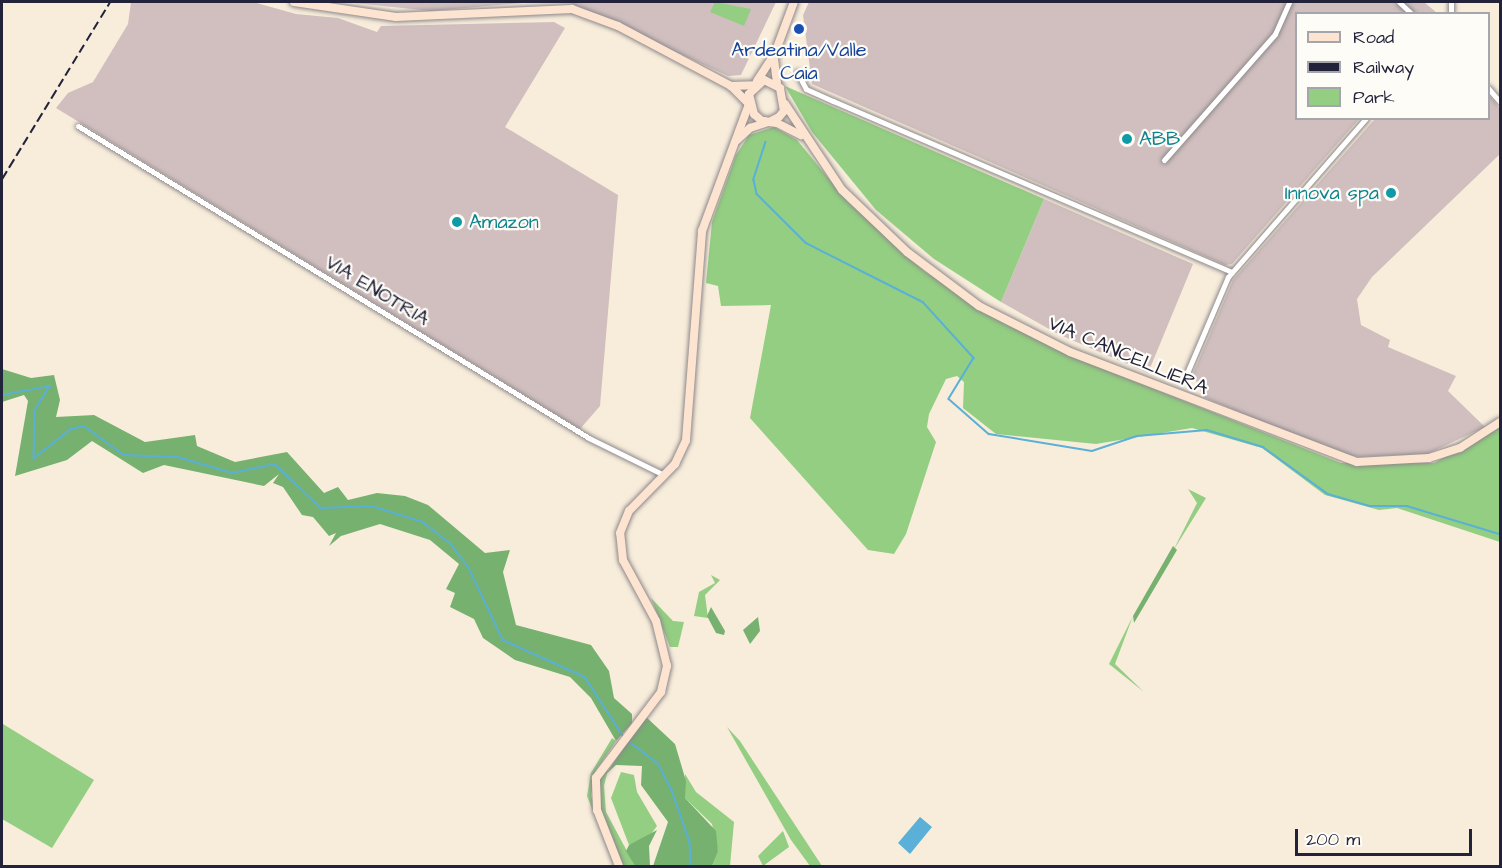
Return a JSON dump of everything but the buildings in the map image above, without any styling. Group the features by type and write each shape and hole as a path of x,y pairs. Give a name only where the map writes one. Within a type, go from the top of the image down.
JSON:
{"street":[{"path":"294,2 396,17 572,9 618,26 731,86 749,104 757,118 769,122"},
{"path":"619,867 594,796 599,771 618,743 663,687 667,662 656,621 625,564 620,533 629,511 664,475 686,440 702,231 754,85 775,53 794,2"},
{"path":"1164,160 1275,34 1289,2"},
{"path":"735,142 769,122 785,105 777,84 775,53"},
{"path":"797,72 806,89 1232,272"},
{"path":"731,86 754,85 767,79 777,84"},
{"path":"1490,90 1500,102"},
{"name":"VIA CANCELLIERA","path":"785,105 802,136 854,203 927,269 985,309 1070,352 1357,462 1430,458 1460,448 1500,423"},
{"path":"1187,374 1232,272 1364,120"},
{"name":"VIA CANCELLIERA","path":"769,122 802,136"},
{"name":"VIA ENOTRIA","path":"78,126 589,438 664,475"}],"shaded area":[{"path":"131,2 253,2 296,14 338,18 377,32 381,26 554,22 565,28 505,127 618,195 600,406 580,429 56,108 68,93 93,82 128,24"},
{"path":"345,2 534,2 431,11"},
{"path":"568,2 776,2 741,75 728,76"},
{"path":"809,2 1424,2 1436,12 1295,12 1295,120 1358,120 1232,264 1225,265 812,84 803,15"},
{"path":"1490,96 1500,109 1500,154 1372,277 1357,299 1361,325 1390,340 1388,347 1456,376 1448,391 1485,427 1427,454 1360,457 1336,453 1203,397 1193,374 1233,280 1374,120 1490,120"},
{"path":"1044,199 1193,264 1148,373 1058,334 1001,302"}],"green space":[{"path":"715,2 751,9 744,26 710,12"},
{"path":"785,86 1044,199 1001,302 934,259 876,210 812,132"},
{"path":"774,127 797,140 848,202 924,271 1005,324 1091,364 1341,463 1434,463 1500,427 1500,542 1397,508 1379,510 1325,495 1262,448 1192,428 1096,444 996,434 963,408 964,382 957,376 946,379 929,414 927,427 936,442 906,534 894,554 868,550 750,418 771,305 721,306 718,286 706,283 712,222 736,155 749,135"},
{"path":"2,369 31,378 54,375 60,400 56,417 94,415 145,442 195,435 197,446 235,462 287,452 324,493 338,487 348,500 377,493 405,496 428,505 485,553 510,550 503,572 516,625 591,645 609,671 614,698 632,714 632,723 616,741 591,698 570,677 515,660 483,638 474,619 450,607 455,593 446,589 459,564 430,540 380,524 341,536 329,546 336,533 329,536 313,517 302,515 283,487 273,483 279,474 264,486 164,465 143,473 92,441 67,460 15,476 28,401 24,395 2,402"},
{"path":"1188,489 1206,498 1173,551 1197,503"},
{"path":"1173,546 1177,550 1134,623 1133,616"},
{"path":"711,575 720,580 705,595 708,618 694,616 699,592 715,583"},
{"path":"651,598 673,621 684,622 678,647 670,647"},
{"path":"711,607 725,631 724,635 716,633 707,616"},
{"path":"1133,616 1115,664 1144,692 1109,664"},
{"path":"758,617 760,631 750,644 743,630"},
{"path":"645,716 675,744 686,781 685,798 716,831 718,852 712,866 653,866 668,822 641,785 642,766 616,765 606,774"},
{"path":"3,724 94,780 52,848 2,819"},
{"path":"727,727 740,741 822,866 810,866 791,840"},
{"path":"612,738 616,741 594,773 591,796 615,866 587,796 591,773"},
{"path":"611,757 604,786 606,812 635,866 623,866 601,810 600,780"},
{"path":"621,772 634,775 637,792 657,826 648,838 629,845 611,798"},
{"path":"685,774 696,792 734,822 730,866 712,866 718,852 712,824 685,798"},
{"path":"657,830 649,846 650,866 635,866 626,851 629,845"},
{"path":"783,831 789,847 763,866 758,856"}],"water":[{"path":"920,817 932,827 910,854 898,843"}],"waterway":[{"path":"766,142 754,180 757,194 806,243 923,302 974,358 949,399 989,434 1092,451 1137,436 1207,430 1263,447 1328,494 1370,506 1407,506 1500,534"},
{"path":"2,395 50,386 35,411 34,458 71,429 84,426 124,455 178,457 232,473 275,464 321,508 372,506 423,522 451,544 469,568 503,640 585,677 624,737"},
{"path":"627,740 658,763 672,790 690,842 691,866"}],"railway":[{"path":"2,179 110,2"}],"place":[{"name":"Ardeatina/Valle Caia","path":"799,29"},
{"name":"ABB","path":"1127,139"},
{"name":"Innova spa","path":"1391,193"},
{"name":"Amazon","path":"457,222"}]}
